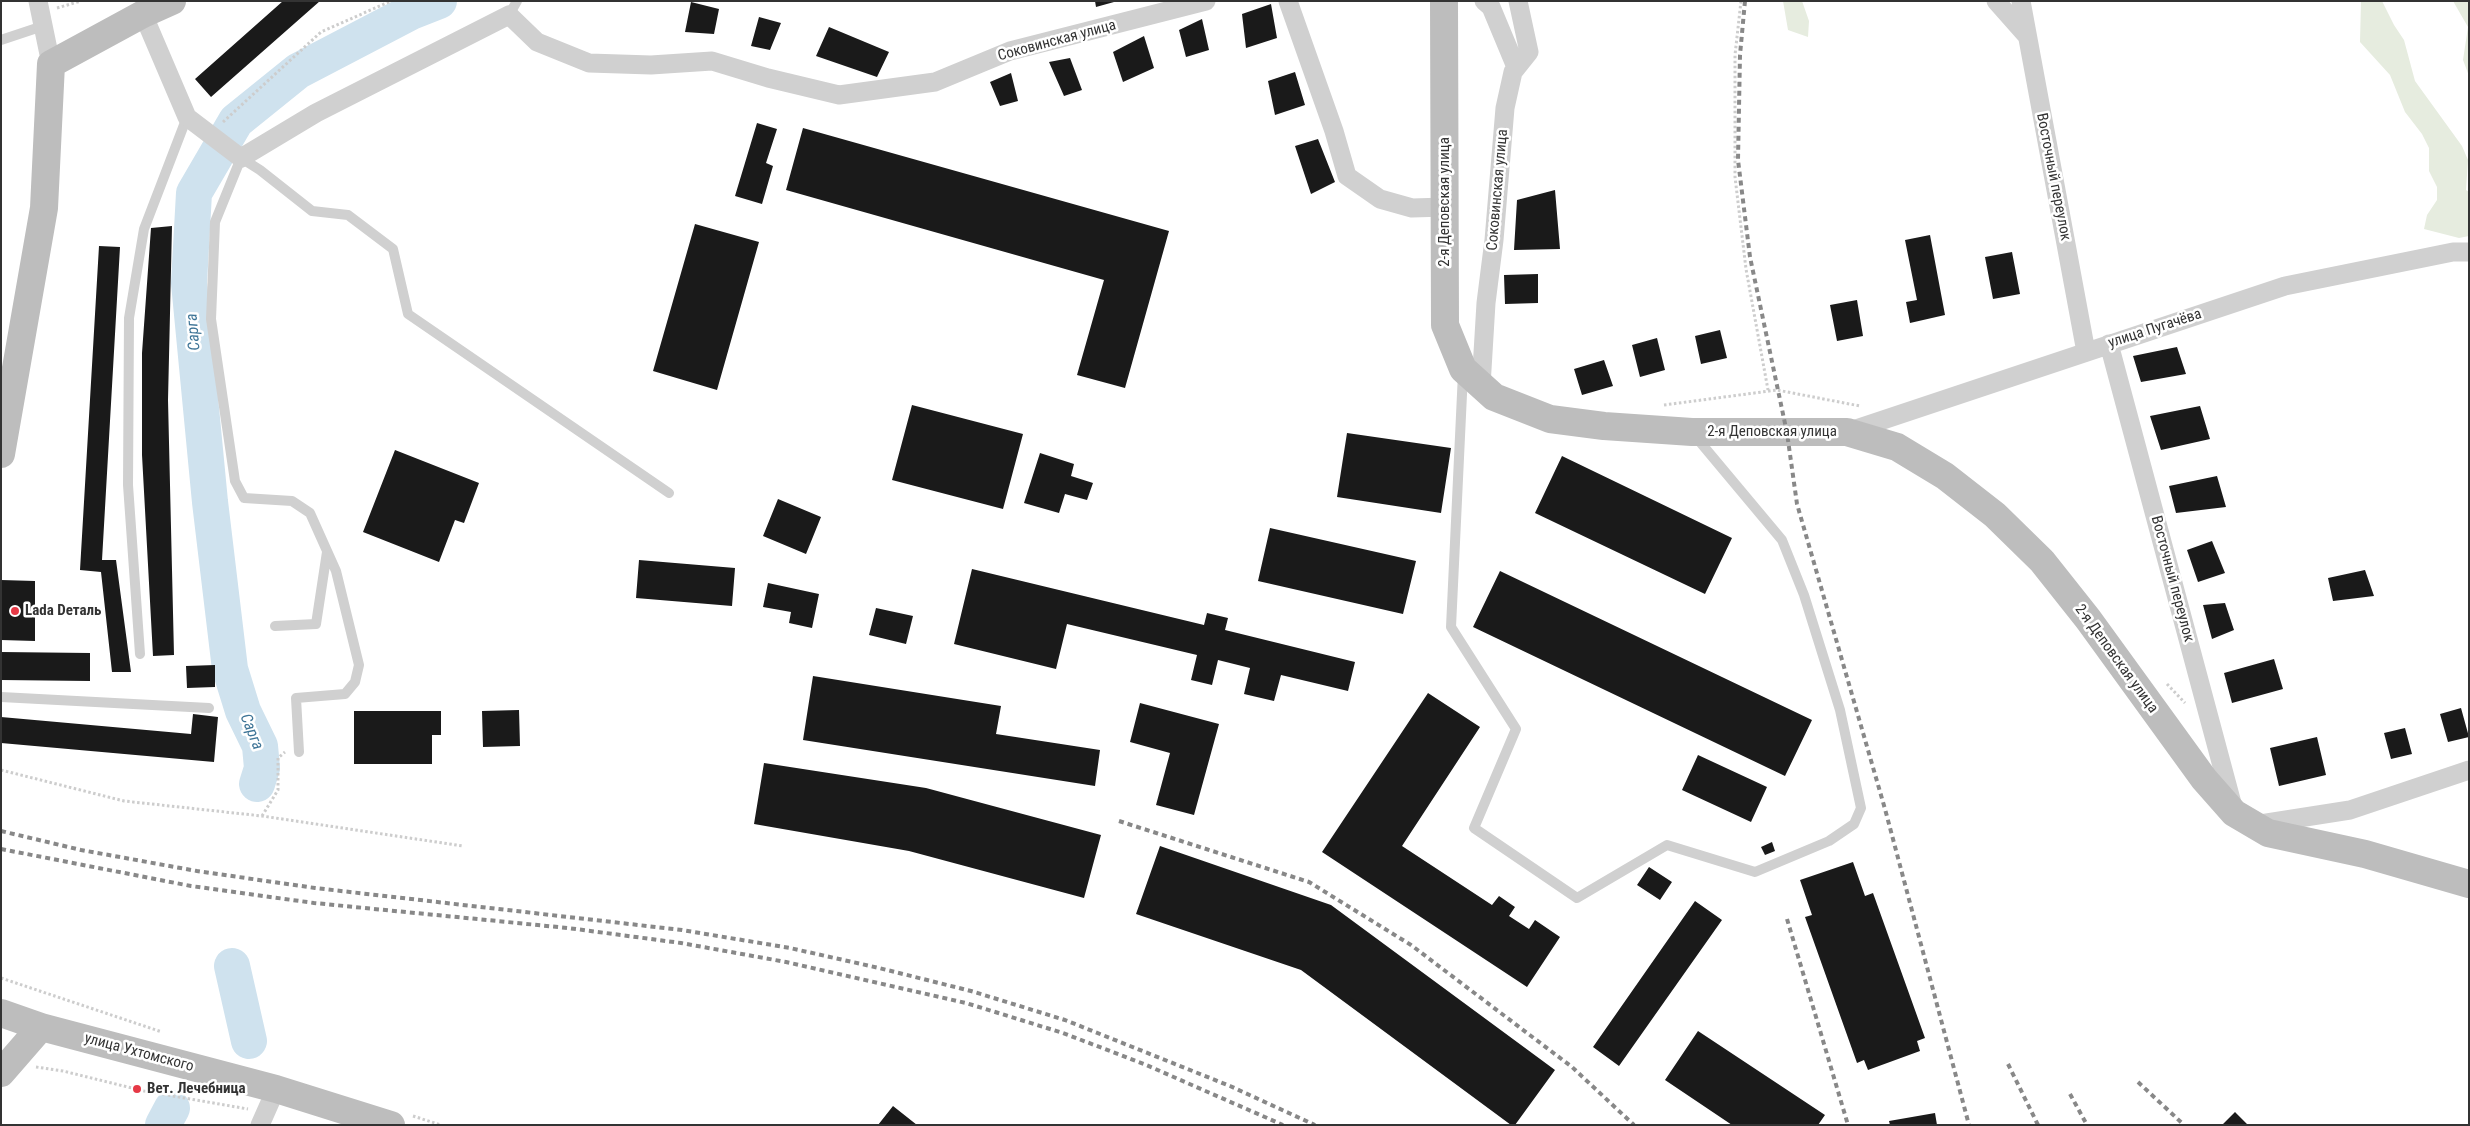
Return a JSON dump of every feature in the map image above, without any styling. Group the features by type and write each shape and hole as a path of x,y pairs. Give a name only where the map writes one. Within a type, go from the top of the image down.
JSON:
{"street":[{"path":"1,454 44,208 51,64 38,1"},
{"path":"51,64 143,14 172,1"},
{"name":"Соковинская улица","path":"513,8 537,42 589,62 651,65 712,61 768,78 839,95 935,82 1010,51 1206,1"},
{"path":"1288,1 1334,131 1347,176 1380,199 1412,208 1445,207"},
{"name":"2-я Деповская улица","path":"1444,1 1445,325 1472,377 1494,397 1550,419 1604,426 1692,432 1846,432 1897,447 1945,476 1995,515 2042,561 2088,619 2204,779 2244,819 2268,833 2365,854 2469,884"},
{"path":"1484,1 1491,7 1516,67"},
{"name":"Соковинская улица","path":"1472,377 1486,303 1494,240 1498,169 1505,108 1513,72 1529,52 1518,1"},
{"path":"1996,1 2028,37"},
{"name":"Восточный переулок","path":"2021,1 2086,352"},
{"path":"143,14 187,117 241,158 316,113 513,8"},
{"name":"улица Пугачёва","path":"1846,432 2285,286 2453,252 2469,252"},
{"name":"Восточный переулок","path":"2109,344 2244,819"},
{"path":"2244,819 2350,810 2469,770"},
{"name":"улица Ухтомского","path":"1,1014 267,1108 391,1125"},
{"path":"1,1073 41,1027"}],"lane":[{"path":"1,40 43,26"},
{"path":"140,654 128,485 130,318 144,229 187,117"},
{"path":"299,752 296,698 344,694 354,682 360,665 336,571 310,513 292,501 244,498 235,481 211,319 216,222 241,158 260,170 312,211 348,215 393,249 408,314 669,493"},
{"path":"1472,377 1451,627 1516,729 1474,828 1578,898 1667,845 1755,872 1830,841 1854,824 1861,808 1840,710 1804,595 1782,540 1692,432"},
{"path":"275,626 316,624 327,552"},
{"path":"1,697 209,708"}],"path":[{"path":"209,134 321,32 391,1"},
{"path":"1741,1 1735,55 1735,178 1746,269 1768,390"},
{"path":"1657,405 1768,390 1860,406 1878,421"},
{"path":"2165,682 2192,710"},
{"path":"262,816 278,790 278,758 284,752 299,752"},
{"path":"1,770 124,801 262,816 463,846"},
{"path":"34,1067 63,1071 144,1091 267,1108"}],"shaded area":[{"path":"1783,1 1802,1 1809,21 1808,37 1788,30"},
{"path":"2361,1 2382,1 2404,40 2415,81 2462,146 2468,160 2466,190 2469,192 2469,236 2459,238 2424,229 2427,215 2437,200 2437,187 2429,171 2429,148 2422,134 2405,112 2390,75 2360,42"},
{"path":"2453,1 2469,1 2469,76 2463,60 2468,27"}],"building":[{"path":"283,1 320,1 211,97 195,79"},
{"path":"1095,1 1114,1 1114,2 1096,7"},
{"path":"691,2 719,9 714,34 685,32"},
{"path":"1271,4 1277,38 1246,48 1242,14"},
{"path":"759,17 781,23 770,50 751,46"},
{"path":"1202,19 1209,50 1186,57 1179,30"},
{"path":"829,27 889,52 877,77 816,56"},
{"path":"1144,36 1154,68 1123,82 1113,52"},
{"path":"1070,58 1082,90 1064,96 1049,62"},
{"path":"1295,72 1305,105 1275,115 1268,81"},
{"path":"1011,73 1018,101 1000,106 990,82"},
{"path":"757,123 777,129 766,163 773,166 762,204 735,196"},
{"path":"803,128 1169,231 1125,388 1077,375 1104,280 786,190"},
{"path":"1318,139 1335,182 1311,194 1295,146"},
{"path":"1555,190 1560,249 1514,250 1517,200"},
{"path":"695,224 759,242 717,390 653,371"},
{"path":"172,226 168,400 174,655 153,656 142,455 142,353 151,228"},
{"path":"1930,235 1945,315 1910,323 1906,302 1917,300 1905,240"},
{"path":"99,246 120,247 102,560 116,560 131,672 112,672 101,572 80,570"},
{"path":"2012,252 2020,294 1993,299 1985,257"},
{"path":"1538,274 1538,303 1505,304 1504,275"},
{"path":"1857,300 1863,336 1837,341 1830,305"},
{"path":"1720,330 1727,358 1701,364 1695,336"},
{"path":"1657,338 1665,370 1640,377 1632,345"},
{"path":"2177,347 2186,374 2141,382 2133,356"},
{"path":"1604,360 1613,386 1582,395 1574,369"},
{"path":"912,405 1023,434 1003,509 892,480"},
{"path":"2200,406 2210,439 2161,450 2150,416"},
{"path":"1347,433 1451,448 1441,513 1337,497"},
{"path":"395,450 479,483 464,523 455,520 439,562 363,532"},
{"path":"1040,453 1074,464 1071,476 1093,483 1087,500 1065,494 1059,513 1024,503"},
{"path":"1562,456 1732,538 1705,594 1535,513"},
{"path":"2217,476 2226,507 2176,513 2169,486"},
{"path":"778,499 821,517 806,554 763,536"},
{"path":"1270,528 1416,561 1403,614 1258,581"},
{"path":"2212,541 2225,573 2198,582 2187,550"},
{"path":"639,560 735,568 732,606 636,598"},
{"path":"972,569 1204,625 1207,613 1228,618 1225,630 1355,662 1348,691 1281,675 1274,701 1244,694 1250,668 1218,660 1212,685 1191,680 1197,655 1067,624 1056,669 954,644"},
{"path":"2365,570 2374,596 2333,601 2328,578"},
{"path":"1500,571 1812,720 1785,776 1473,627"},
{"path":"1,580 35,581 35,641 1,640"},
{"path":"768,583 819,594 812,628 789,623 791,612 763,607"},
{"path":"2225,603 2234,630 2212,639 2203,605"},
{"path":"876,608 913,616 906,644 869,635"},
{"path":"1,652 90,653 90,681 1,680"},
{"path":"2274,659 2283,689 2232,703 2224,673"},
{"path":"215,665 215,687 187,688 186,666"},
{"path":"813,676 1001,706 996,734 1100,750 1095,786 803,740"},
{"path":"1428,693 1480,727 1402,846 1492,905 1499,896 1515,907 1509,916 1529,929 1535,920 1560,937 1527,987 1322,852"},
{"path":"1140,703 1219,724 1194,815 1156,805 1170,753 1130,742"},
{"path":"2461,708 2469,737 2448,742 2440,714"},
{"path":"519,710 520,746 483,747 482,711"},
{"path":"354,711 441,711 441,735 432,735 432,764 354,764"},
{"path":"193,714 218,717 214,762 1,743 1,717 191,734"},
{"path":"2405,728 2412,754 2391,759 2384,733"},
{"path":"2317,737 2326,775 2279,786 2270,748"},
{"path":"1698,755 1767,787 1751,822 1682,790"},
{"path":"764,763 926,788 1101,835 1084,898 909,851 754,824"},
{"path":"1772,842 1775,851 1765,855 1761,847"},
{"path":"1160,846 1331,905 1555,1070 1515,1125 1511,1125 1301,970 1136,914"},
{"path":"1853,862 1865,896 1873,893 1925,1038 1917,1041 1920,1051 1868,1070 1864,1060 1857,1063 1805,917 1812,915 1800,880"},
{"path":"1649,867 1672,882 1660,900 1637,885"},
{"path":"1695,901 1722,920 1619,1066 1593,1047"},
{"path":"1698,1031 1825,1115 1818,1125 1732,1125 1665,1080"},
{"path":"893,1106 917,1125 878,1125"},
{"path":"2235,1112 2248,1125 2222,1125"},
{"path":"1935,1113 1937,1125 1890,1125 1889,1121"}],"waterway":[{"name":"Сарга","path":"257,784 262,768 260,746 243,711 230,669 210,502 189,283 194,193 236,121 298,71 411,12 439,1"},
{"name":"Сарга","path":"232,966 249,1041"},
{"name":"Сарга","path":"163,1125 172,1108"}],"railway":[{"path":"1745,1 1740,55 1738,160 1750,257 1787,433 1797,504 1885,809 1969,1125"},
{"path":"1119,821 1309,882 1411,945 1572,1067 1634,1125"},
{"path":"1,831 81,850 197,871 315,888 682,930 790,948 971,991 1065,1020 1230,1086 1315,1125"},
{"path":"1,849 191,886 314,903 568,928 681,943 786,962 966,1003 1063,1033 1144,1064 1283,1125"},
{"path":"1787,919 1848,1125"},
{"path":"2008,1064 2038,1125"},
{"path":"2138,1082 2184,1125"},
{"path":"2070,1094 2087,1125"}],"place":[{"name":"Lada Dеталь","path":"15,611"},
{"name":"Вет. Лечебница","path":"137,1089"}]}
